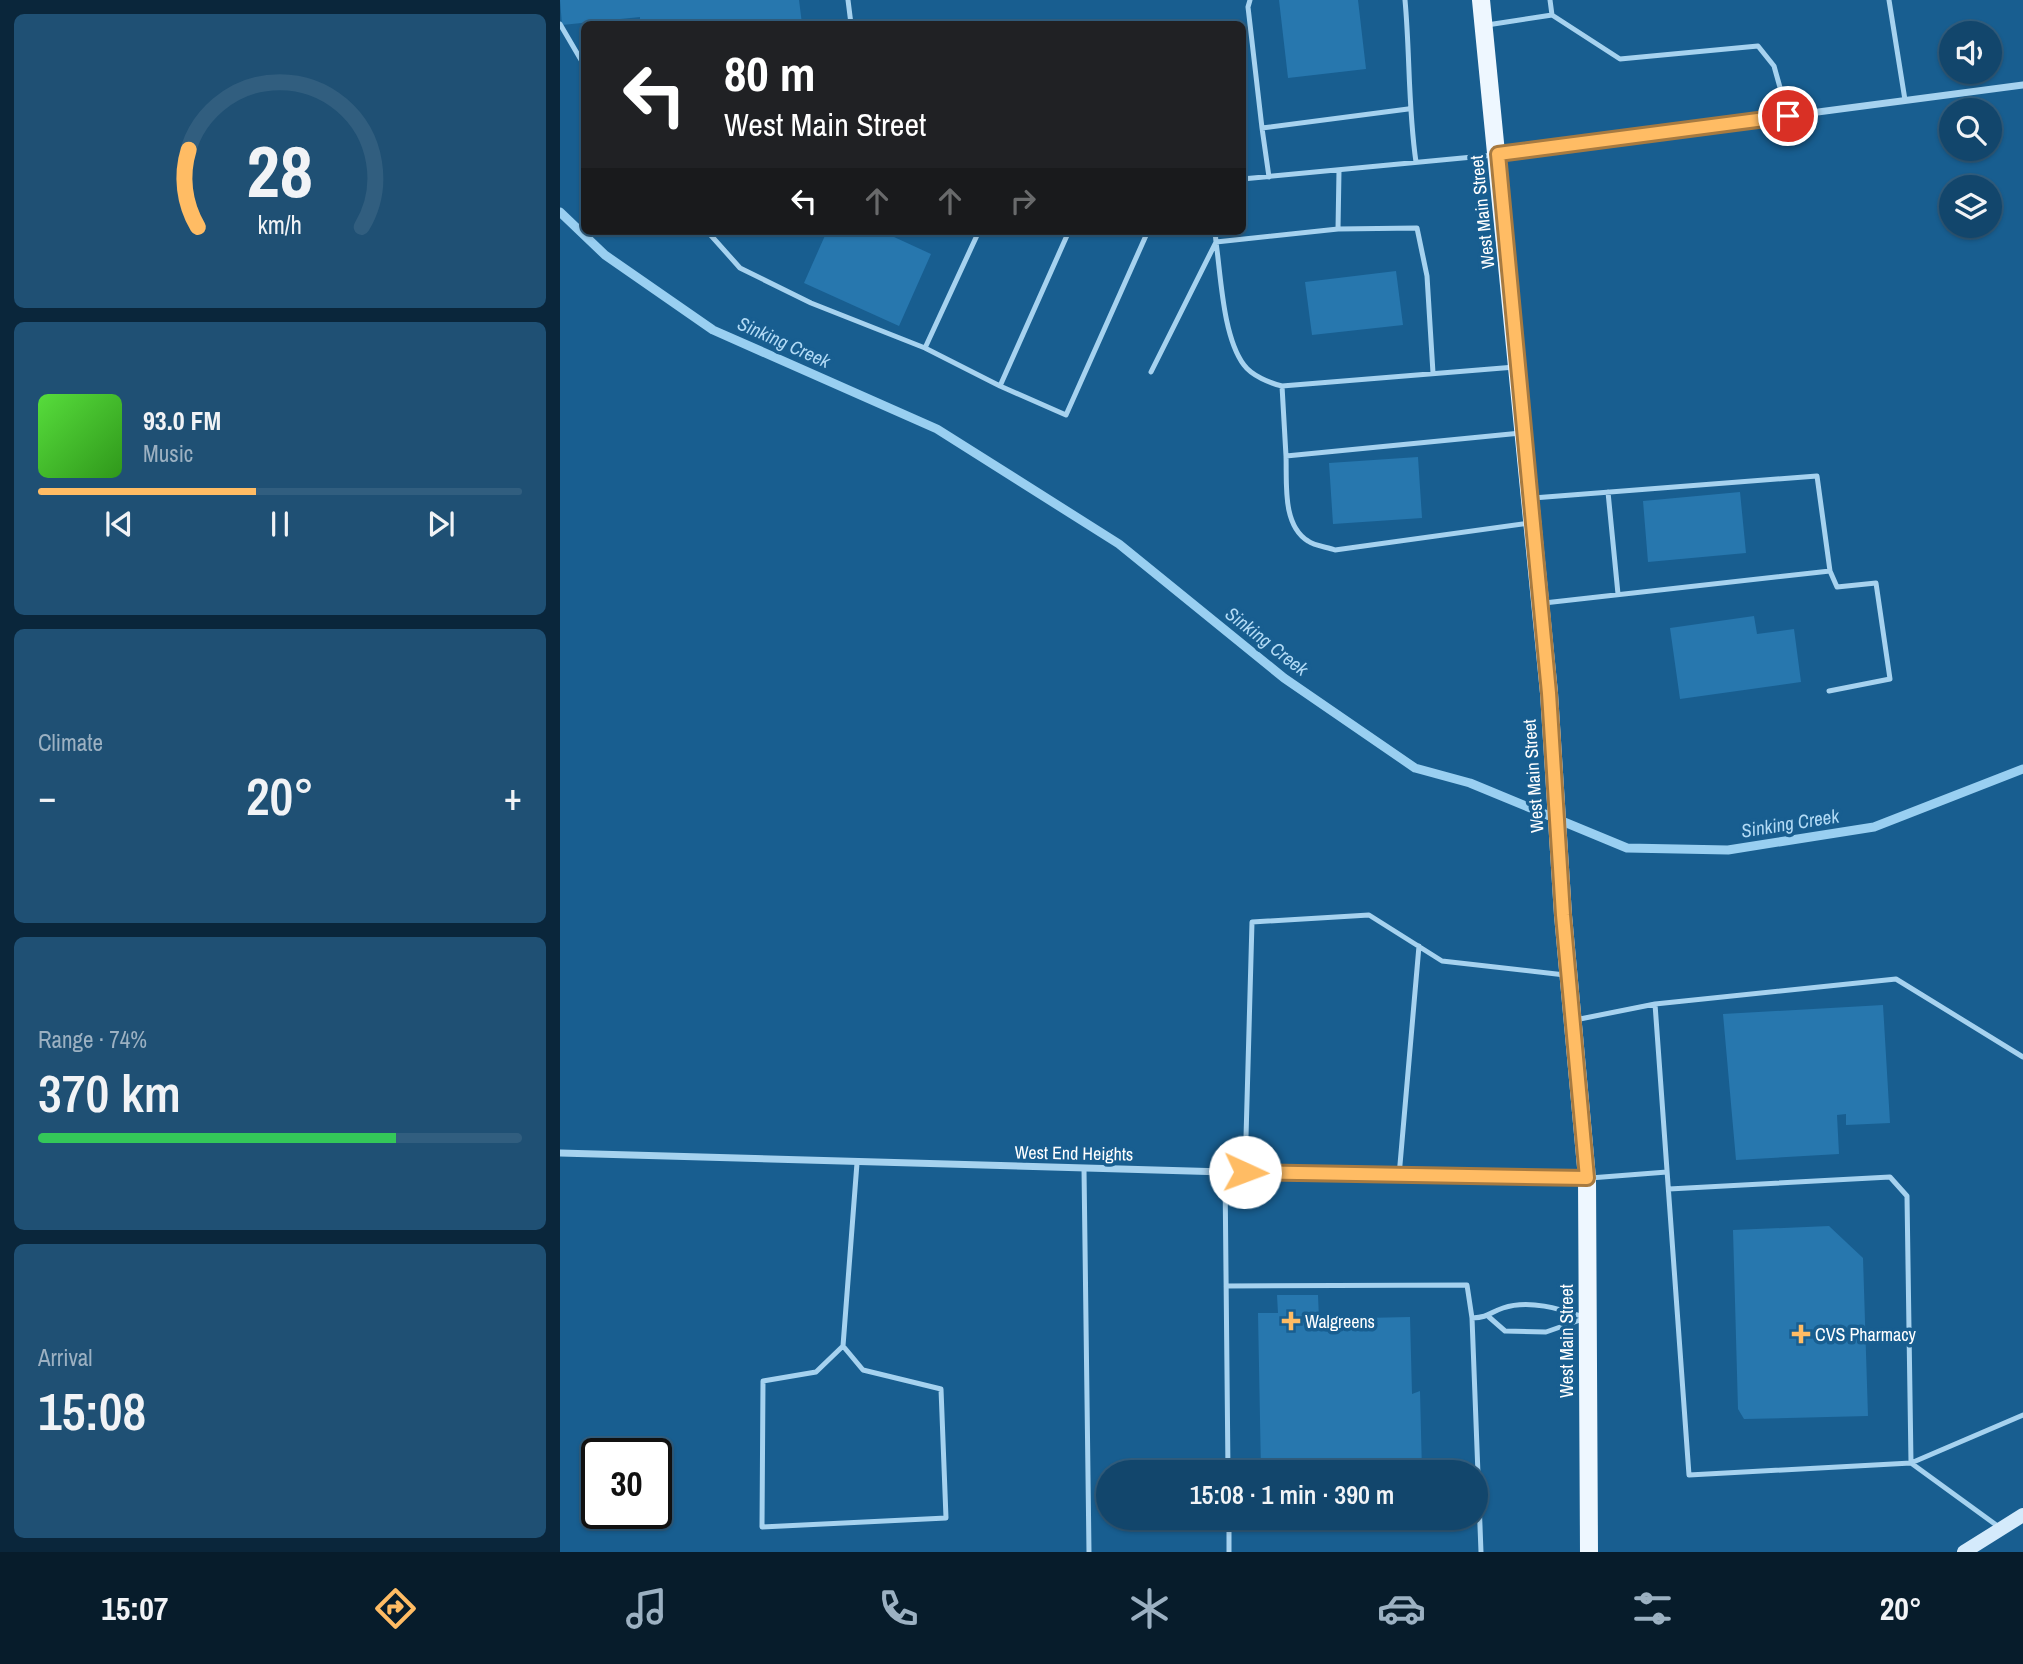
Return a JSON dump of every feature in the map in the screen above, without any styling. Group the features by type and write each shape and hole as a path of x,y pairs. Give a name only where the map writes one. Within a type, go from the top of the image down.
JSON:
{"main road":[{"name":"West Main Street","path":"1481,0 1534,523 1549,693 1563,915 1587,1178 1589,1552"},
{"path":"1964,1552 2023,1515"}],"street":[{"path":"1498,154 2023,85"},
{"name":"West End Heights","path":"560,1153 1084,1169 1587,1178"}],"lane":[{"path":"848,0 851,21"},
{"path":"1250,0 1248,7 1269,177"},
{"path":"1405,0 1411,59 1408,109 1416,162"},
{"path":"1550,0 1552,15"},
{"path":"1889,0 1905,100"},
{"path":"1484,25 1552,15 1620,59 1758,46 1774,66 1788,116"},
{"path":"560,24 581,60"},
{"path":"1262,128 1408,109"},
{"path":"1246,179 1498,154"},
{"path":"1338,229 1339,171"},
{"path":"1216,242 1338,229 1417,228 1427,276 1433,373"},
{"path":"711,235 740,268 811,303 925,348 1000,386 1066,415 1146,235"},
{"path":"925,348 977,235"},
{"path":"1000,386 1067,235"},
{"path":"1215,235 1233,343 1245,367 1271,383 1282,386 1518,367"},
{"path":"1151,372 1216,242"},
{"path":"1282,386 1292,523 1308,541 1335,550 1534,523"},
{"path":"1286,456 1524,432"},
{"path":"1531,498 1817,476 1830,571 1837,587 1875,583 1890,679 1829,691"},
{"path":"1608,492 1618,594"},
{"path":"1541,603 1830,571"},
{"path":"1245,1172 1252,922 1369,915 1442,961 1569,975"},
{"path":"1399,1176 1419,946"},
{"path":"1572,1021 1655,1004 1896,979 2023,1057"},
{"path":"1655,1004 1689,1475 1911,1463 2023,1415"},
{"path":"843,1346 863,1370 941,1389 946,1518 762,1527 763,1381 816,1372 843,1346 857,1163"},
{"path":"1084,1169 1089,1552"},
{"path":"1225,1172 1228,1460"},
{"path":"1587,1178 1667,1172"},
{"path":"1669,1189 1890,1177 1907,1196 1911,1463"},
{"path":"1226,1286 1467,1285 1472,1318 1481,1552"},
{"path":"1472,1318 1489,1317 1503,1308 1546,1305 1587,1318"},
{"path":"1489,1317 1505,1331 1546,1332 1587,1318"},
{"path":"1911,1463 2001,1529"},
{"path":"1229,1530 1229,1552"}],"building":[{"path":"560,0 799,0 802,21 640,21 640,17 562,25"},
{"path":"1279,0 1358,0 1366,69 1288,78"},
{"path":"825,235 890,235 931,254 899,326 804,283"},
{"path":"1396,271 1403,325 1312,335 1305,282"},
{"path":"1418,457 1422,518 1333,524 1329,463"},
{"path":"1740,492 1746,553 1648,562 1643,501"},
{"path":"1754,616 1757,634 1794,629 1801,682 1680,699 1670,628"},
{"path":"1883,1005 1890,1123 1846,1125 1846,1114 1837,1115 1839,1154 1736,1160 1723,1014"},
{"name":"CVS Pharmacy","path":"1829,1226 1863,1258 1868,1416 1744,1419 1738,1409 1733,1230"},
{"name":"Walgreens","path":"1277,1295 1318,1295 1319,1319 1410,1317 1412,1394 1420,1391 1422,1460 1261,1460 1258,1313 1278,1313"}],"waterway":[{"name":"Sinking Creek","path":"560,212 581,232"},
{"name":"Sinking Creek","path":"584,235 605,255 713,330 937,429 1119,544 1284,678 1415,768 1470,783 1627,848 1728,850 1874,827 2023,769"}],"place":[{"name":"Walgreens","path":"1291,1321"},
{"name":"CVS Pharmacy","path":"1801,1334"}],"route":[{"path":"1245,1172 1587,1178 1563,915 1549,693 1498,154 1788,116"}]}
